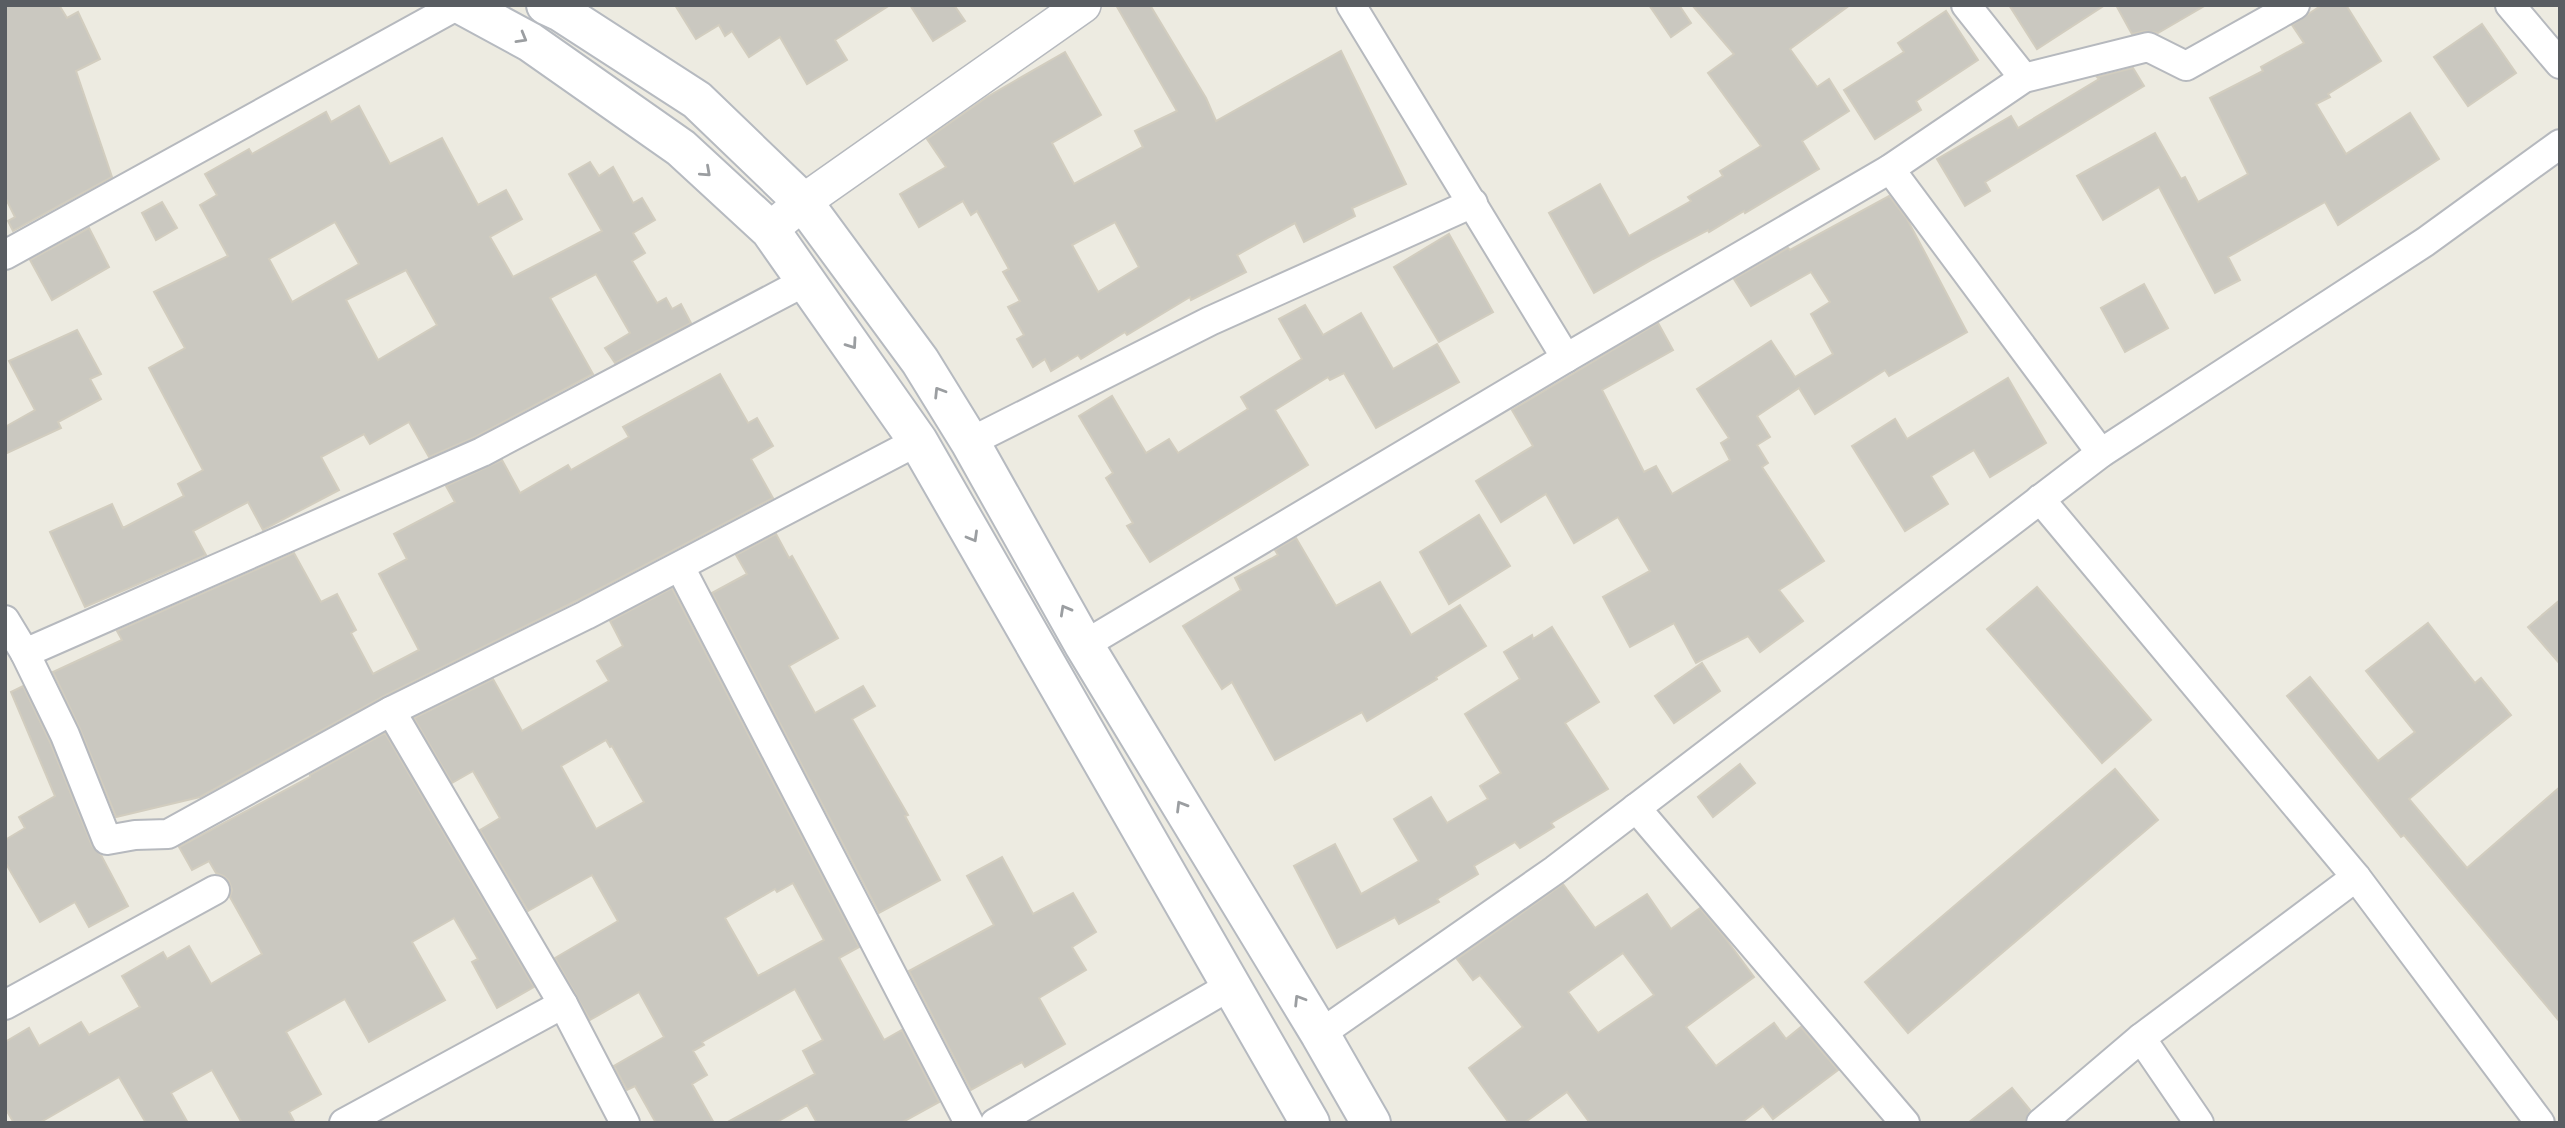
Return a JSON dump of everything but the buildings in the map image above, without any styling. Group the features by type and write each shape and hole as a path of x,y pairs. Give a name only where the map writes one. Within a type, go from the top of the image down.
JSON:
{"main road":[{"path":"460,5 530,42 681,148 770,229 918,441 1310,1123"},
{"path":"558,7 697,100 803,202 920,361 970,443 1084,645 1371,1123"}],"street":[{"path":"5,254 460,5"},
{"path":"770,229 803,202 1083,5"},
{"path":"1350,5 1566,358"},
{"path":"1966,5 2024,78"},
{"path":"1084,645 1890,169 2024,78 2148,47 2186,66 2295,5"},
{"path":"2510,5 2560,64"},
{"path":"1320,1034 1555,870 2101,453 2425,242 2560,144"},
{"path":"1890,169 2101,453"},
{"path":"970,443 1210,321 1473,203"},
{"path":"25,653 482,452 808,280"},
{"path":"5,620 25,653 65,735 107,840 135,835 168,834 391,711 680,566 918,441"},
{"path":"2040,499 2356,877 2540,1123"},
{"path":"680,566 969,1123"},
{"path":"391,711 563,1004 625,1123"},
{"path":"1636,808 1905,1123"},
{"path":"2041,1123 2141,1038 2356,877"},
{"path":"5,1006 215,890"},
{"path":"995,1123 1230,986"},
{"path":"344,1123 563,1004"},
{"path":"2141,1038 2199,1123"}]}
